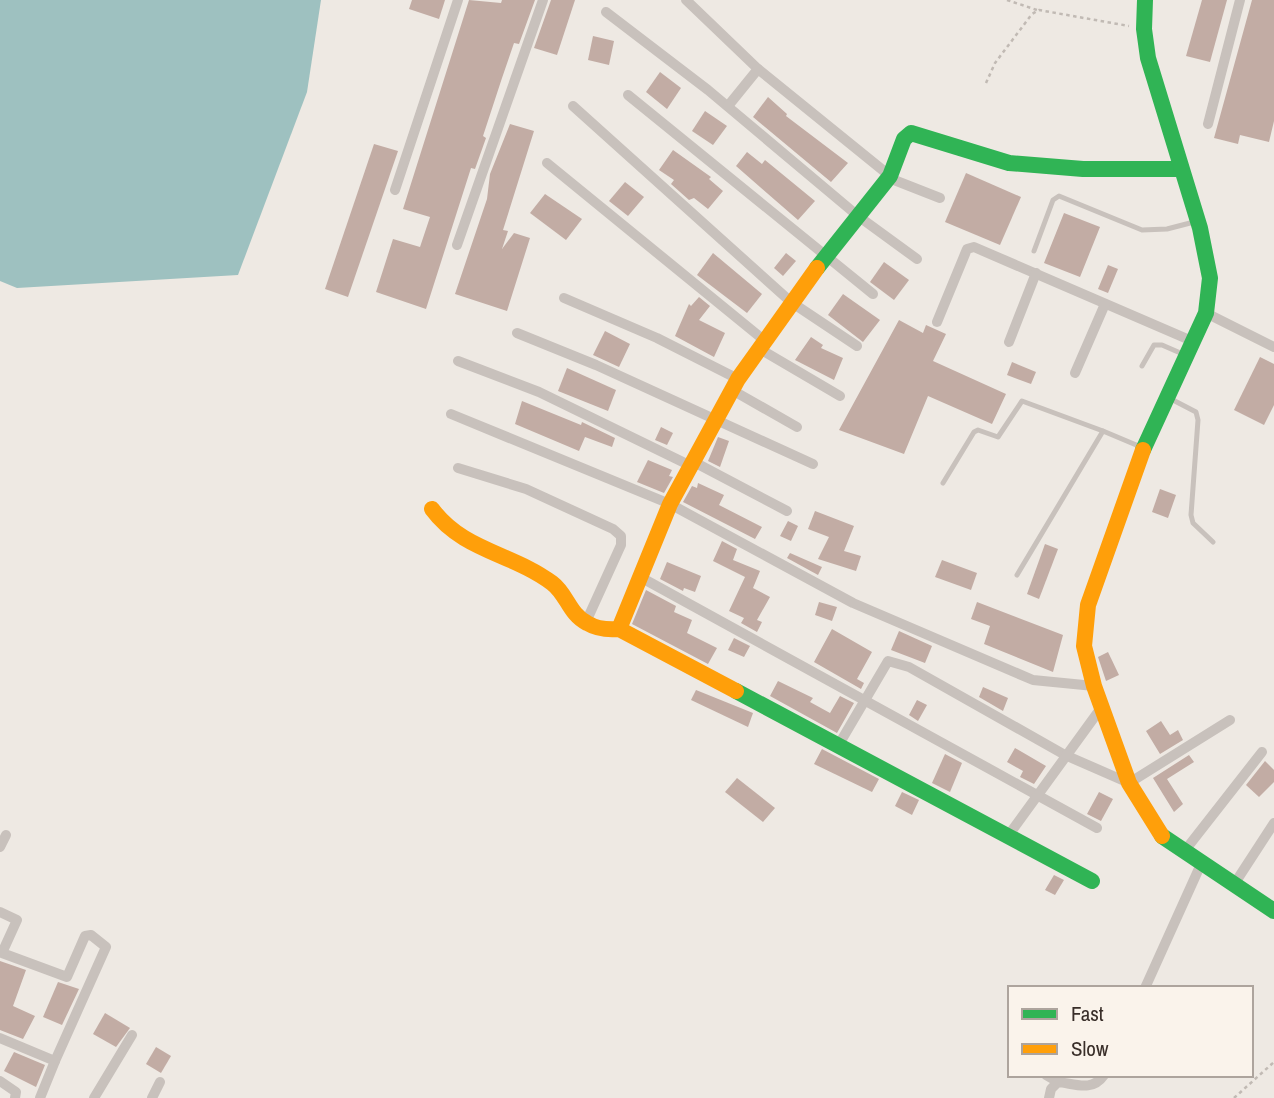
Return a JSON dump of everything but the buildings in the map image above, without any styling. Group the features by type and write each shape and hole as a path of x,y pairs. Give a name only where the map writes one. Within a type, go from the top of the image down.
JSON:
{"street":[{"path":"395,190 458,0"},
{"path":"457,245 543,0"},
{"path":"686,0 758,69 890,177 940,198"},
{"path":"1146,0 1144,29 1148,58 1197,221 1210,278 1206,313 1144,448 1088,605 1084,646 1101,708 1129,783 1157,832 1183,853 1274,911"},
{"path":"1208,124 1240,0"},
{"path":"606,12 728,106 858,216 917,259"},
{"path":"728,106 758,69"},
{"path":"628,95 873,293"},
{"path":"573,106 791,302 857,346"},
{"path":"620,629 670,504 735,384 791,302 890,177 904,139 911,133 1009,163 1083,169 1180,169"},
{"path":"547,163 763,345 840,396"},
{"path":"937,322 967,249 974,247 1105,304 1189,348"},
{"path":"1009,341 1036,273"},
{"path":"564,298 657,338 735,384 797,426"},
{"path":"1075,373 1105,304"},
{"path":"1206,313 1274,347"},
{"path":"517,332 813,464"},
{"path":"458,360 539,393 787,510"},
{"path":"451,414 670,504 866,608 1033,680 1094,686"},
{"path":"458,468 526,489 614,528 621,536 621,545 586,622"},
{"path":"432,509 442,526 466,541 526,566 554,584 568,608 586,622 608,631 620,629 1091,881"},
{"path":"642,578 1097,828"},
{"path":"838,746 888,661 895,662 1065,755 1129,783"},
{"path":"1007,836 1101,708"},
{"path":"1129,783 1230,720"},
{"path":"1183,853 1262,752"},
{"path":"1233,886 1274,824"},
{"path":"0,847 6,835"},
{"path":"1146,986 1201,864"},
{"path":"0,912 16,920 2,953 67,977 85,936 91,935 106,947 40,1098"},
{"path":"94,1098 132,1035"},
{"path":"0,1038 55,1061"},
{"path":"1049,1077 1058,1082 1086,1087 1098,1083 1102,1077"},
{"path":"0,1081 12,1086 16,1092 15,1098"},
{"path":"152,1098 160,1082"},
{"path":"1049,1098 1051,1089 1058,1082"}],"lane":[{"path":"1034,251 1053,200 1059,197 1142,229 1167,229 1197,221"},
{"path":"1142,366 1154,345 1189,348"},
{"path":"1166,397 1196,412 1198,419 1191,516 1193,523 1213,542"},
{"path":"943,483 974,432 978,430 998,437 1022,401 1144,448"},
{"path":"1017,575 1103,431"}],"path":[{"path":"1007,0 1039,10 1144,29"},
{"path":"986,82 995,63 1032,14 1039,10"},
{"path":"1234,1098 1274,1062"}],"water":[{"path":"0,0 321,0 307,92 238,275 17,288 0,281"}],"traffic: fast":[{"path":"1143,450 1206,313 1210,278 1200,228 1148,58 1144,29 1145,0"},
{"path":"817,268 890,176 904,139 911,133 1009,163 1083,169 1180,169"},
{"path":"736,691 1092,881"},
{"path":"1162,836 1274,911"}],"traffic: slow":[{"path":"619,629 670,504 738,379 817,268"},
{"path":"1143,450 1088,605 1084,646 1094,686 1129,783 1162,836"},
{"path":"432,509 458,534 552,583 576,614 587,623 603,629 619,629 736,691"}]}
